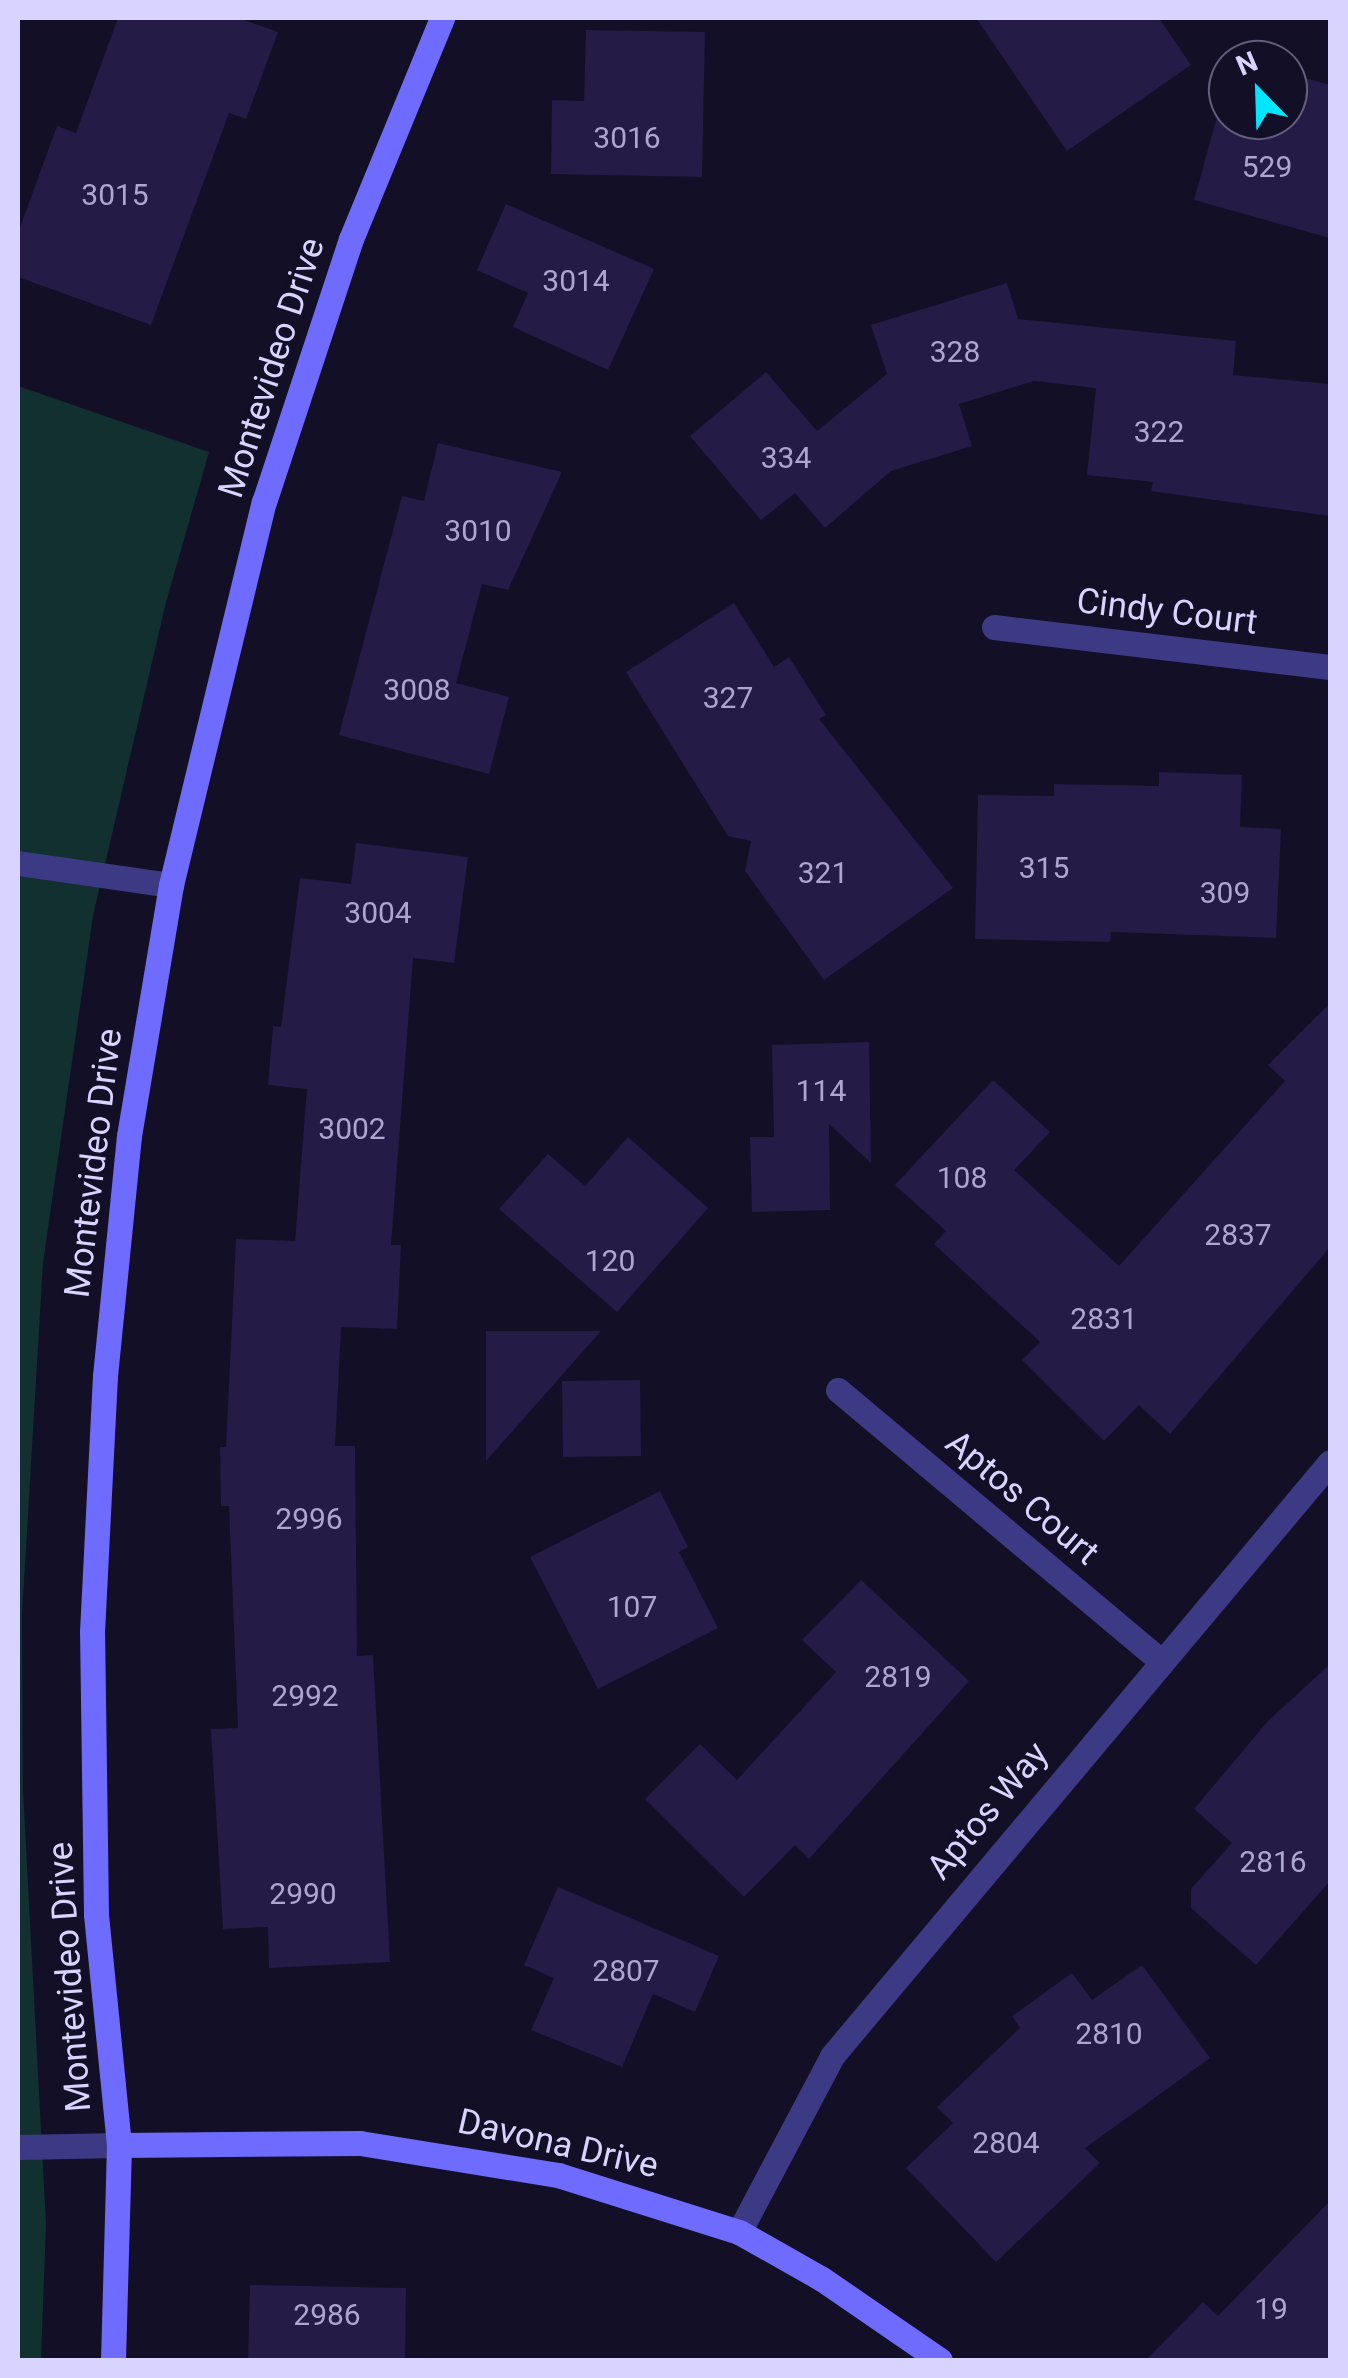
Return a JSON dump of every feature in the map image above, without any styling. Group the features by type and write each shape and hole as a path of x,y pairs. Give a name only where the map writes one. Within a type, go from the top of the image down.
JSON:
{"street":[{"name":"Montevideo Drive","path":"113,2360 118,2144 96,1914 94,1552 114,1254 171,885 270,483 351,239 442,18"},
{"name":"Cindy Court","path":"994,627 1330,667"},
{"path":"18,864 171,885"},
{"name":"Aptos Court","path":"838,1390 1161,1661"},
{"name":"Aptos Way","path":"738,2232 832,2056 1330,1462"},
{"name":"Davona Drive","path":"118,2144 272,2140 452,2153 622,2192 738,2232 822,2279 940,2360"},
{"path":"18,2147 118,2144"}],"green space":[{"path":"18,386 209,452 166,602 93,916 43,1263 22,1615 23,1790 46,2224 41,2360 18,2360"}],"building":[{"path":"118,18 238,18 278,32 246,119 229,113 151,325 18,277 18,233 57,126 76,133"},
{"path":"976,18 1159,18 1191,65 1067,151"},
{"path":"586,30 705,32 702,177 551,174 552,100 584,101"},
{"path":"1308,79 1330,85 1330,238 1194,200 1211,140 1308,140"},
{"path":"506,204 654,269 608,370 513,327 528,293 477,270"},
{"path":"1007,283 1018,319 1236,341 1233,375 1330,384 1330,516 1151,491 1153,482 1087,475 1096,388 1034,381 959,404 972,446 891,471 825,528 795,493 761,520 690,436 766,372 817,431 887,374 871,325"},
{"path":"438,443 562,472 508,590 482,584 456,683 509,697 489,774 339,735 402,496 424,501"},
{"path":"734,603 774,667 789,657 826,715 819,719 953,888 824,980 745,871 751,841 728,836 626,672"},
{"path":"1159,772 1242,775 1240,827 1281,829 1276,938 1111,932 1110,942 975,939 978,795 1054,796 1054,784 1159,786"},
{"path":"356,843 468,857 454,963 413,958 391,1245 401,1245 397,1329 341,1327 335,1446 355,1446 357,1656 373,1655 390,1962 269,1968 268,1927 223,1929 211,1729 238,1728 229,1506 221,1506 220,1447 226,1447 236,1239 295,1241 307,1089 268,1085 273,1026 281,1027 300,878 351,884"},
{"path":"1330,1003 1330,1247 1170,1434 1139,1405 1104,1441 1022,1360 1040,1342 934,1244 946,1231 895,1185 993,1080 1050,1132 1014,1170 1119,1266 1285,1081 1268,1065"},
{"path":"869,1042 871,1163 829,1124 830,1210 752,1212 750,1137 774,1137 772,1045"},
{"path":"628,1137 708,1208 617,1312 499,1209 548,1154 585,1186"},
{"path":"486,1331 601,1331 486,1461"},
{"path":"640,1380 641,1456 563,1457 562,1381"},
{"path":"660,1491 688,1547 679,1552 718,1628 598,1689 530,1557"},
{"path":"861,1580 969,1681 809,1859 795,1845 744,1897 645,1799 700,1744 737,1780 836,1672 802,1640"},
{"path":"1330,1664 1330,1881 1256,1965 1191,1908 1191,1889 1232,1843 1194,1809 1268,1721"},
{"path":"558,1887 719,1956 695,2012 653,1994 622,2067 531,2030 554,1978 524,1965"},
{"path":"1142,1965 1210,2058 1085,2148 1100,2163 996,2262 906,2168 953,2123 937,2107 1020,2028 1012,2016 1072,1973 1092,2000"},
{"path":"1330,2201 1330,2360 1146,2360 1203,2302 1218,2316"},
{"path":"250,2285 406,2288 405,2360 248,2360"}]}
